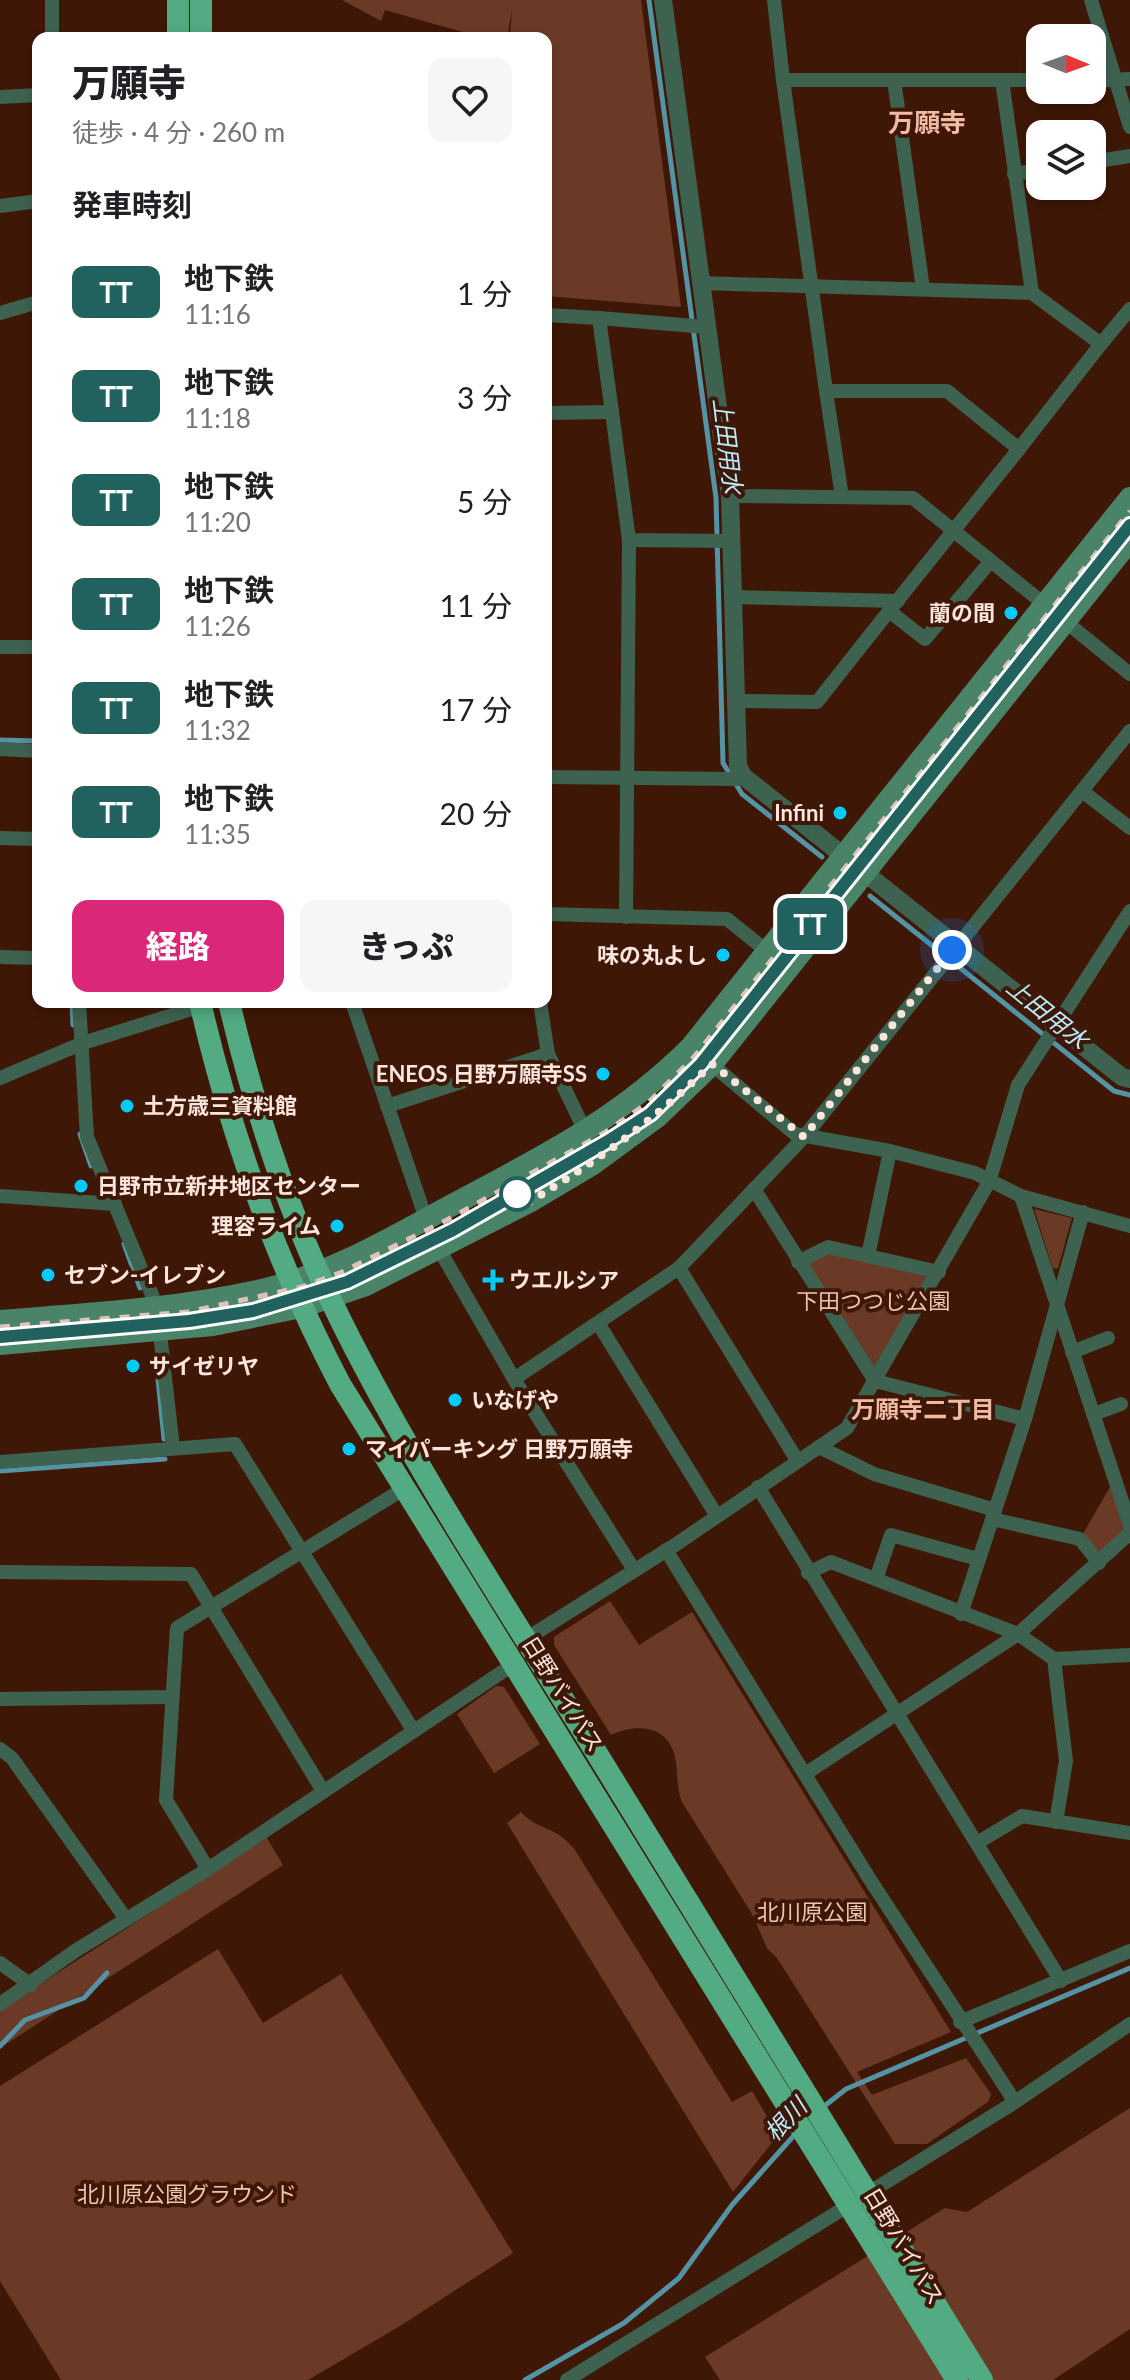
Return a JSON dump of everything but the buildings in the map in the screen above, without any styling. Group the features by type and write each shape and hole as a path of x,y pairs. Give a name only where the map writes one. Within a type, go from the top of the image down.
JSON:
{"highway":[{"path":"178,0 178,32"},
{"path":"201,0 201,32"},
{"name":"日野バイパス","path":"202,1008 238,1146 290,1282 340,1384 402,1490 514,1664 688,1922 982,2380"},
{"name":"日野バイパス","path":"231,1008 258,1112 319,1273 386,1405 526,1639 957,2380"}],"main road":[{"path":"0,1321 157,1307 290,1282 319,1273 344,1264 585,1131 633,1101 691,1047 1130,498"},
{"path":"0,1344 161,1331 301,1307 331,1298 439,1249 593,1164 657,1117 712,1064 1130,540"}],"street":[{"path":"52,0 52,32"},
{"path":"663,0 700,283 698,326 730,496 722,541 732,597 740,778"},
{"path":"774,0 842,497"},
{"path":"1091,0 1130,127"},
{"path":"1106,81 1130,79"},
{"path":"783,80 1026,80"},
{"path":"894,80 923,289"},
{"path":"1002,80 1032,293"},
{"path":"0,97 32,95"},
{"path":"1106,160 1130,156"},
{"path":"1014,174 1026,172"},
{"path":"0,206 32,202"},
{"path":"700,283 1032,293 1101,344"},
{"path":"0,313 32,304"},
{"path":"735,701 817,702 1130,309"},
{"path":"552,315 698,326"},
{"path":"599,318 629,540 626,917"},
{"path":"826,391 947,391 1019,449"},
{"path":"552,413 612,412"},
{"path":"730,496 913,498 1130,674"},
{"path":"629,540 722,541"},
{"path":"732,597 894,606 925,639 991,561"},
{"path":"0,647 32,647"},
{"path":"514,1379 679,1268 804,1137 1130,731"},
{"path":"0,749 32,751"},
{"path":"552,777 740,778 844,855 950,952 1052,1034 1130,1079"},
{"path":"1082,791 1130,828"},
{"path":"0,838 32,839"},
{"path":"526,1639 666,1550 847,1428 989,1182 1018,1085 1130,911"},
{"path":"552,914 727,919 768,952"},
{"path":"0,957 32,958"},
{"path":"80,1008 87,1137 157,1307 173,1448"},
{"path":"0,1078 83,1043 189,1008"},
{"path":"354,1008 426,1219"},
{"path":"541,1008 548,1054 585,1131"},
{"path":"691,1047 804,1137 890,1151 975,1173 1021,1196 1130,1226"},
{"path":"387,1106 548,1054"},
{"path":"868,1256 890,1151"},
{"path":"754,1189 875,1381 1025,1419"},
{"path":"0,1196 115,1204"},
{"path":"1021,1196 1130,1525"},
{"path":"961,1614 1025,1419 1083,1212"},
{"path":"798,1262 828,1247 939,1272"},
{"path":"439,1249 514,1379 634,1570"},
{"path":"679,1268 797,1460"},
{"path":"598,1323 717,1516"},
{"path":"1072,1352 1108,1338"},
{"path":"1094,1414 1121,1404"},
{"path":"0,1462 235,1444 413,1730"},
{"path":"819,1447 874,1474 1080,1539 1099,1563"},
{"path":"758,1487 1061,1981"},
{"path":"208,1869 166,1800 177,1628 304,1553 402,1490"},
{"path":"805,1774 1018,1634 1130,1533"},
{"path":"876,1579 891,1535 978,1559"},
{"path":"666,1550 978,2049 1015,2102"},
{"path":"808,1573 831,1562 1018,1634 1054,1659 1130,1655"},
{"path":"0,1572 191,1574 323,1791"},
{"path":"1054,1659 1066,1761 1056,1822"},
{"path":"0,2004 75,1951 208,1869 514,1664"},
{"path":"0,1699 172,1697"},
{"path":"0,1749 12,1758 64,1828 126,1919"},
{"path":"977,1843 1022,1816 1130,1833"},
{"path":"963,2025 1130,1951"},
{"path":"0,1963 31,1985"},
{"path":"567,2380 1015,2102 1130,2024"}],"green space":[{"path":"342,0 641,0 681,307 552,296 552,32 510,32 512,9 508,32 463,32 385,10 381,21"},
{"path":"1034,1209 1072,1218 1058,1268 1053,1269"},
{"name":"下田つつじ公園","path":"828,1247 939,1272 875,1381 798,1262"},
{"path":"1110,1487 1119,1487 1130,1525 1099,1563 1080,1539"},
{"name":"北川原公園","path":"610,1601 639,1645 692,1612 951,2032 857,2072 872,2095 966,2058 991,2094 989,2101 927,2144 895,2144 777,1958 767,1948 752,1914 682,1802 670,1743 664,1736 648,1729 629,1729 611,1735 554,1645 554,1637"},
{"path":"496,1686 504,1687 540,1744 494,1773 457,1714"},
{"path":"521,1812 534,1823 560,1835 575,1850 732,2102 752,2091 778,2135 733,2192 507,1823"},
{"path":"267,1838 283,1865 0,2048 0,2010"},
{"name":"北川原公園グラウンド","path":"218,1949 263,2023 341,1974 513,2253 400,2326 308,2380 61,2380 0,2281 0,2086"},
{"path":"1130,2108 1130,2329 1053,2380 720,2380 705,2357 945,2208 967,2212"}],"waterway":[{"name":"上田用水","path":"649,0 716,498 723,763 742,794 822,857"},
{"path":"0,740 32,741"},
{"name":"上田用水","path":"870,896 1114,1091 1130,1095"},
{"path":"72,1008 73,1025"},
{"path":"80,1134 91,1166"},
{"path":"124,1244 140,1288"},
{"path":"157,1369 164,1439"},
{"path":"0,1471 165,1459"},
{"name":"根川","path":"822,2108 846,2089 1130,1968"},
{"path":"0,2046 25,2020 84,1998 107,1973"},
{"name":"根川","path":"525,2380 624,2323 679,2278 732,2205 798,2131"}],"railway":[{"path":"0,1327 188,1312 302,1287 342,1272 447,1220 604,1133 649,1102 694,1057 1130,511"}],"metro line":[{"name":"TT","path":"0,1337 189,1321 253,1311 306,1297 347,1282 453,1230 650,1114 701,1064 1130,525"}],"place":[{"name":"蘭の間","path":"1011,613"},
{"name":"Infini","path":"840,813"},
{"name":"味の丸よし","path":"723,955"},
{"name":"ENEOS 日野万願寺SS","path":"603,1074"},
{"name":"土方歳三資料館","path":"127,1106"},
{"name":"日野市立新井地区センター","path":"81,1186"},
{"name":"理容ライム","path":"337,1226"},
{"name":"セブン-イレブン","path":"48,1275"},
{"name":"ウエルシア","path":"493,1280"},
{"name":"サイゼリヤ","path":"133,1366"},
{"name":"いなげや","path":"455,1400"},
{"name":"マイパーキング 日野万願寺","path":"349,1449"}],"district":[{"name":"万願寺","path":"927,123"},
{"name":"万願寺二丁目","path":"923,1410"}],"route":[{"path":"517,1194 529,1202 593,1164 657,1117 712,1064 795,1134 804,1137 952,950"}]}
